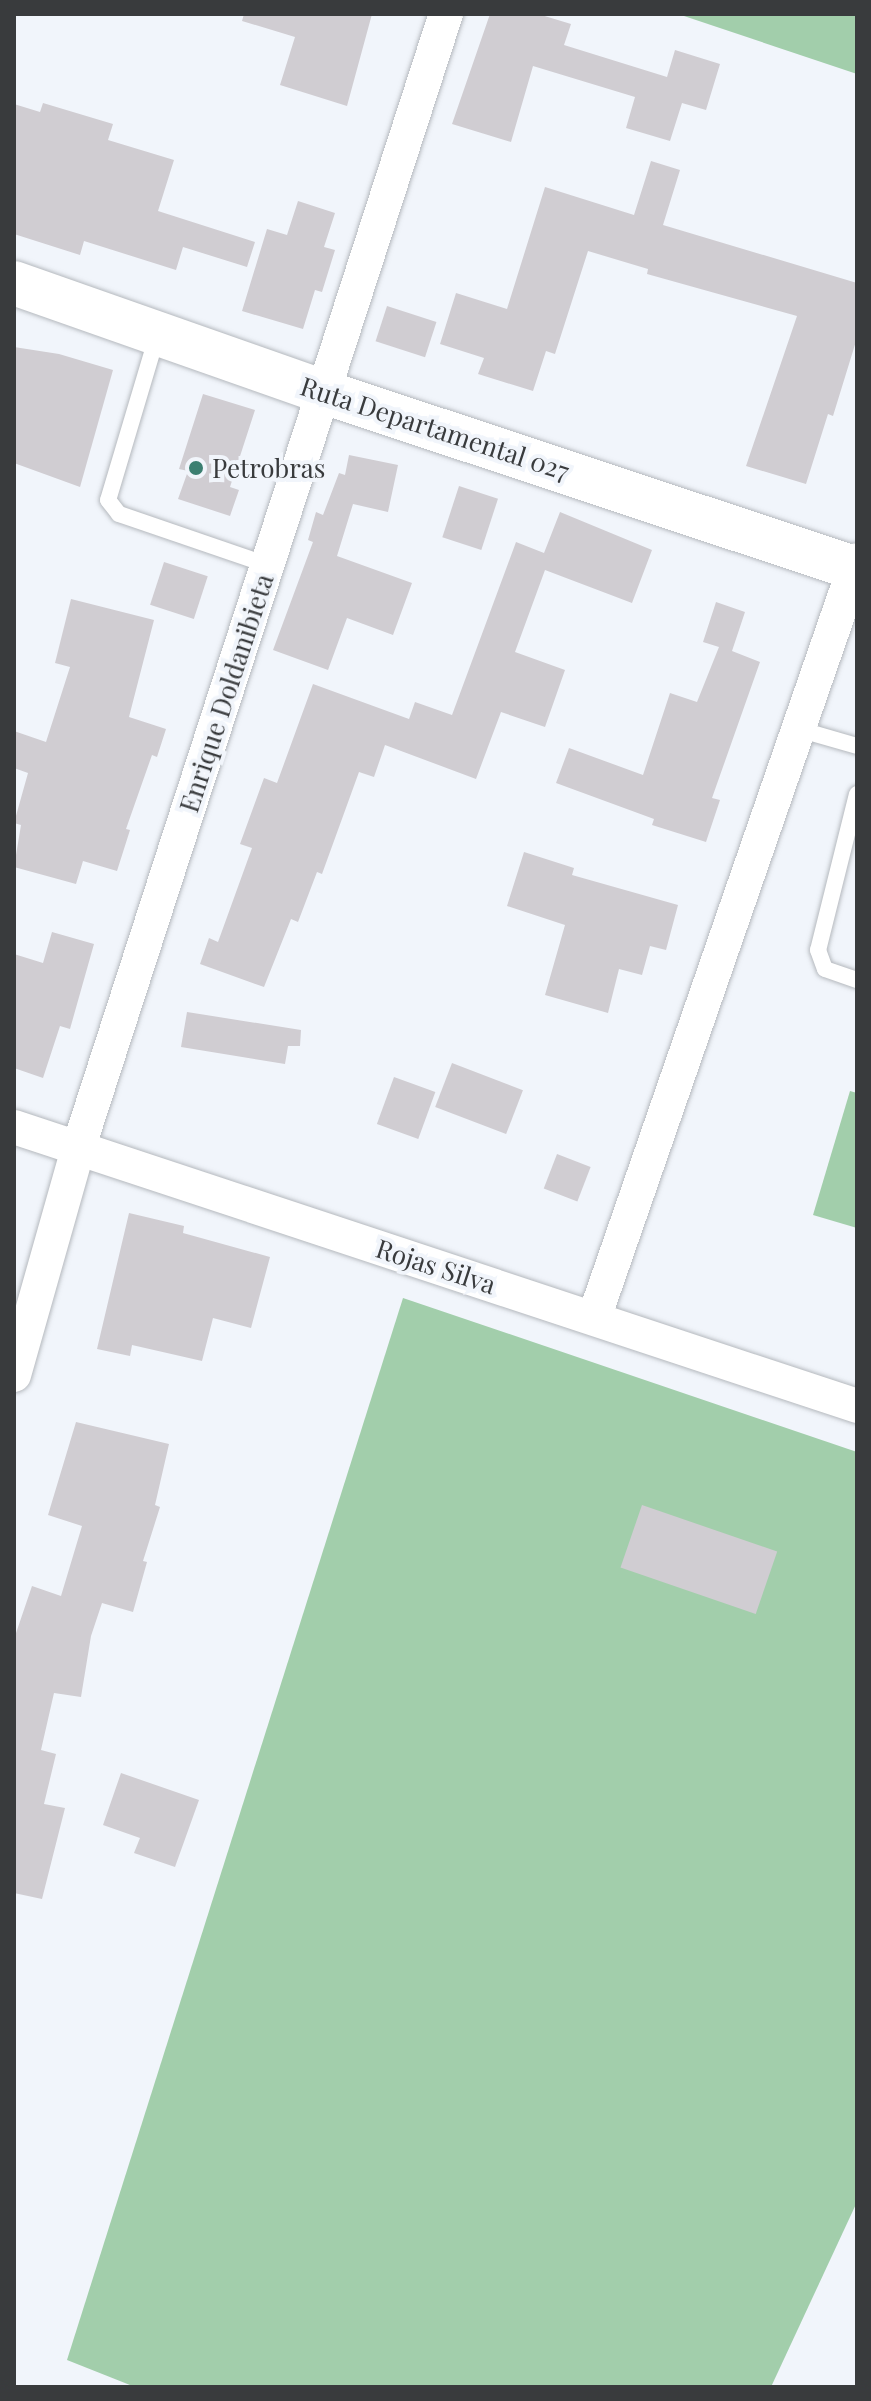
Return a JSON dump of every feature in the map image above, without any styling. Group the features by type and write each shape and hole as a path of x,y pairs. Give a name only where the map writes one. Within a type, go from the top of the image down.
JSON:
{"main road":[{"name":"Ruta Departamental 027","path":"14,283 324,392 856,565"}],"street":[{"name":"Enrique Doldanibieta","path":"14,1375 78,1149 446,14"},
{"path":"594,1318 856,565"},
{"name":"Rojas Silva","path":"14,1127 857,1406"}],"lane":[{"path":"157,334 108,500 119,514 268,565"},
{"path":"798,729 857,746"},
{"path":"857,794 818,940 819,960 825,969 857,980"}],"green space":[{"path":"678,14 857,14 857,74"},
{"path":"850,1091 857,1093 857,1228 813,1215"},
{"path":"403,1298 857,1452 857,2202 771,2387 135,2387 67,2360"}],"building":[{"path":"244,14 372,14 347,106 280,85 295,37 242,21"},
{"path":"490,14 538,14 571,24 564,45 667,77 675,50 720,64 706,110 682,103 670,141 626,128 635,97 533,66 511,142 452,124"},
{"path":"43,103 113,124 108,140 174,160 158,211 255,242 247,267 183,247 176,270 84,241 80,255 14,234 14,104 40,112"},
{"path":"651,161 680,170 663,225 857,283 857,338 833,416 828,414 806,484 746,466 797,316 647,274 648,269 588,251 555,354 546,351 533,391 478,374 484,358 440,344 456,293 507,309 545,187 634,215"},
{"path":"298,201 335,213 324,247 335,250 322,292 315,290 303,329 242,311 267,229 287,235"},
{"path":"387,306 436,322 425,357 376,341"},
{"path":"14,347 59,354 113,370 80,487 14,463"},
{"path":"203,394 255,410 230,487 239,490 230,516 178,499 188,471 179,469"},
{"path":"349,455 398,465 388,512 353,504 337,556 412,583 393,635 347,618 328,670 273,650 313,542 308,540 316,512 323,515 339,473 345,475"},
{"path":"459,486 498,499 481,550 442,537"},
{"path":"560,512 652,550 632,603 545,570 515,652 565,670 545,727 501,712 476,779 385,745 374,777 359,772 322,874 317,872 298,922 291,919 264,987 200,964 209,938 218,942 252,848 240,844 264,778 277,783 313,684 409,719 415,702 452,715 516,542 544,553"},
{"path":"164,562 208,576 194,619 150,605"},
{"path":"71,599 154,620 129,717 166,729 157,757 152,755 126,829 130,830 117,871 83,861 76,884 14,867 21,825 14,823 28,773 14,768 14,731 46,742 70,667 55,663"},
{"path":"716,602 745,612 732,651 760,662 712,798 720,800 706,842 652,825 654,819 556,783 569,748 643,775 670,693 697,702 719,647 703,642"},
{"path":"524,852 574,868 572,875 678,905 666,950 650,946 642,975 619,969 608,1013 545,995 565,925 507,906"},
{"path":"52,932 94,944 70,1029 60,1026 43,1078 14,1068 14,954 43,963"},
{"path":"187,1012 301,1030 300,1046 288,1046 285,1064 181,1047"},
{"path":"452,1063 523,1090 506,1134 435,1107"},
{"path":"394,1077 435,1092 418,1139 377,1124"},
{"path":"557,1154 591,1167 577,1201 544,1189"},
{"path":"129,1213 184,1226 183,1233 270,1257 251,1328 213,1318 202,1361 132,1345 130,1356 97,1349"},
{"path":"76,1422 169,1444 155,1505 160,1507 143,1561 147,1562 133,1612 102,1603 91,1636 81,1697 54,1693 41,1750 56,1754 44,1804 65,1808 42,1899 14,1893 14,1639 32,1586 61,1596 82,1526 48,1515"},
{"path":"642,1505 777,1552 756,1614 621,1567"},
{"path":"121,1773 199,1800 175,1867 134,1853 140,1838 103,1825"}],"place":[{"name":"Petrobras","path":"196,468"}]}
